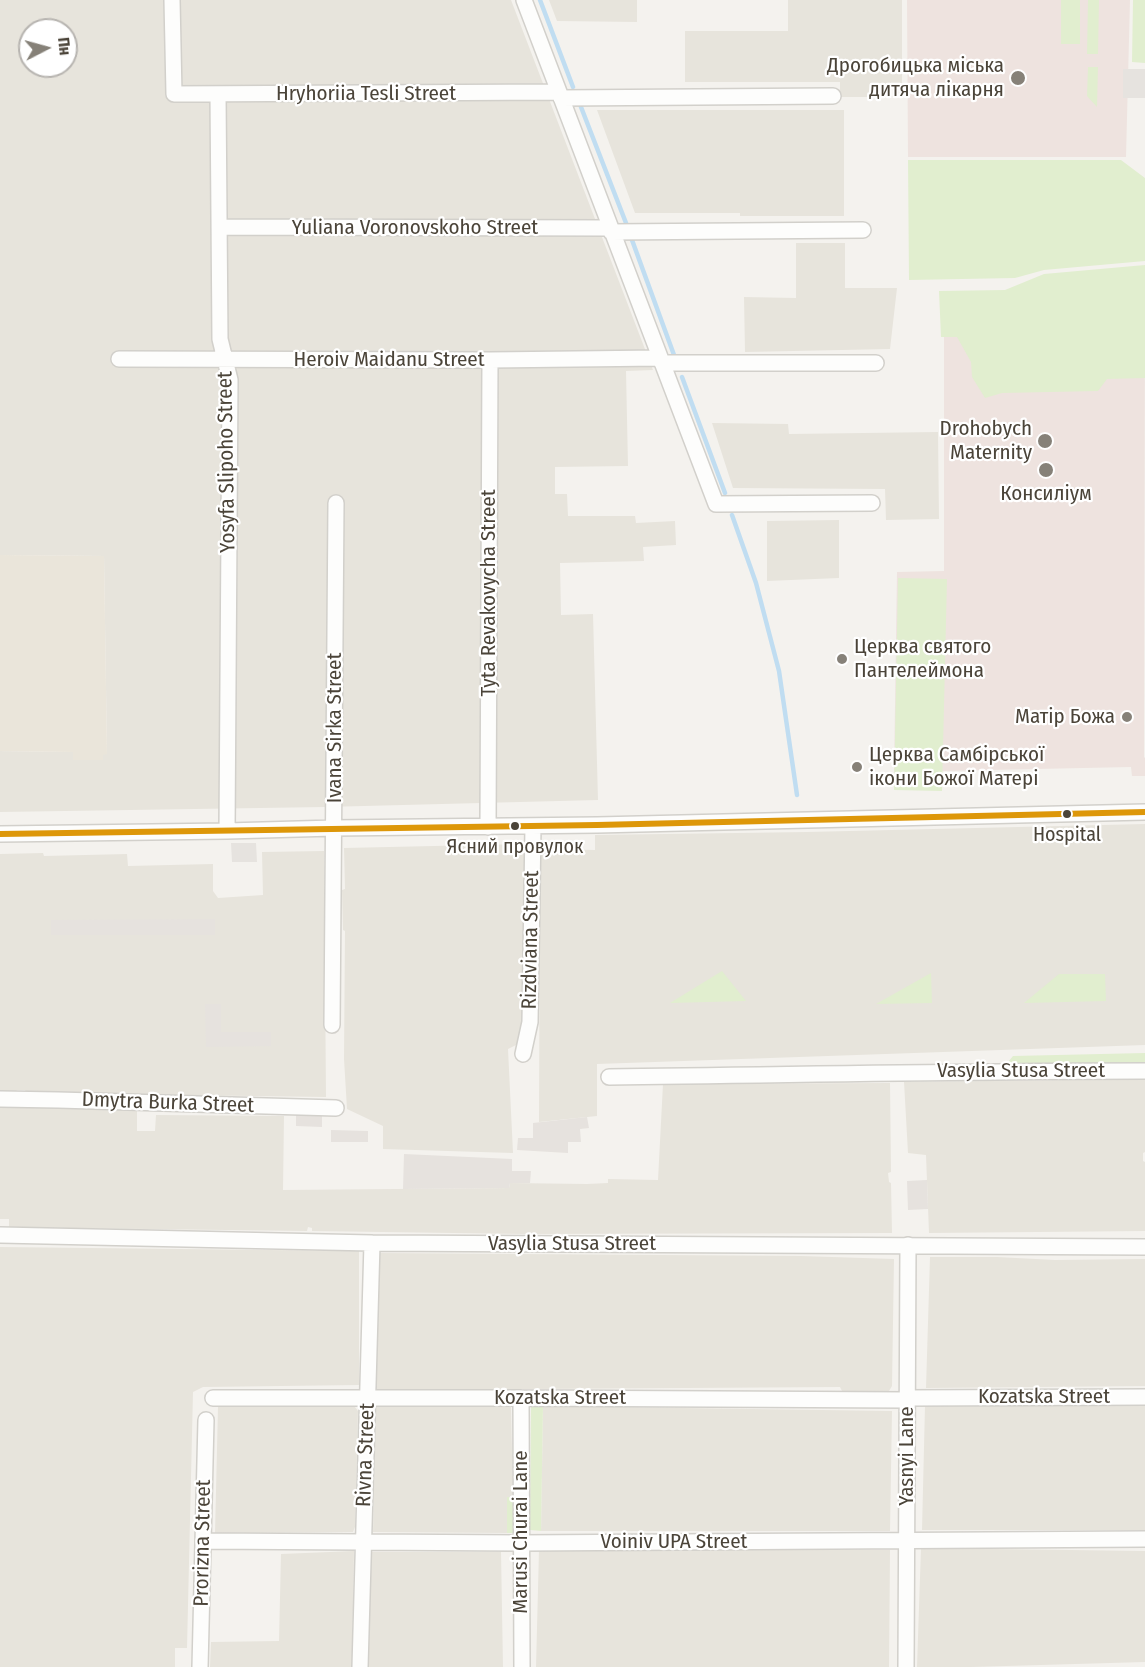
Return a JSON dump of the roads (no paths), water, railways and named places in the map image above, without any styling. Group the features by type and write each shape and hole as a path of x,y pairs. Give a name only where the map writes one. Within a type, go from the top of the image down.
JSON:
{"street":[{"name":"Hryhoriia Tesli Street","path":"172,0 174,94 833,96"},
{"path":"524,0 716,504 872,502"},
{"name":"Yosyfa Slipoho Street","path":"218,94 220,339 230,380 227,831"},
{"name":"Yuliana Voronovskoho Street","path":"219,228 863,230"},
{"name":"Heroiv Maidanu Street","path":"119,359 661,360 876,363"},
{"name":"Tyta Revakovycha Street","path":"488,827 490,360"},
{"name":"Ivana Sirka Street","path":"332,1025 336,503"},
{"path":"0,834 488,827 1145,812"},
{"name":"Rizdviana Street","path":"523,1054 530,1022 533,826"},
{"name":"Vasylia Stusa Street","path":"609,1077 968,1071 1145,1071"},
{"name":"Dmytra Burka Street","path":"0,1099 336,1108"},
{"name":"Vasylia Stusa Street","path":"0,1235 372,1243 1145,1246"},
{"name":"Rivna Street","path":"360,1667 372,1243"},
{"name":"Yasnyi Lane","path":"906,1667 908,1245"},
{"name":"Kozatska Street","path":"213,1398 1145,1397"},
{"name":"Marusi Churai Lane","path":"521,1398 522,1667"},
{"name":"Prorizna Street","path":"200,1667 206,1420"},
{"name":"Voiniv UPA Street","path":"203,1541 521,1543 1145,1539"}],"waterway":[{"path":"540,0 573,87"},
{"path":"581,107 626,223"},
{"path":"632,240 674,355"},
{"path":"682,377 725,493"},
{"path":"732,515 756,583 779,671 797,795"}],"place":[{"name":"Дрогобицька міська дитяча лікарня","path":"1018,78"},
{"name":"Drohobych Maternity","path":"1045,441"},
{"name":"Консиліум","path":"1046,470"},
{"name":"Церква святого Пантелеймона","path":"842,659"},
{"name":"Матір Божа","path":"1127,717"},
{"name":"Церква Самбірської ікони Божої Матері","path":"857,767"},
{"name":"Hospital","path":"1067,814"},
{"name":"Ясний провулок","path":"515,826"}]}
